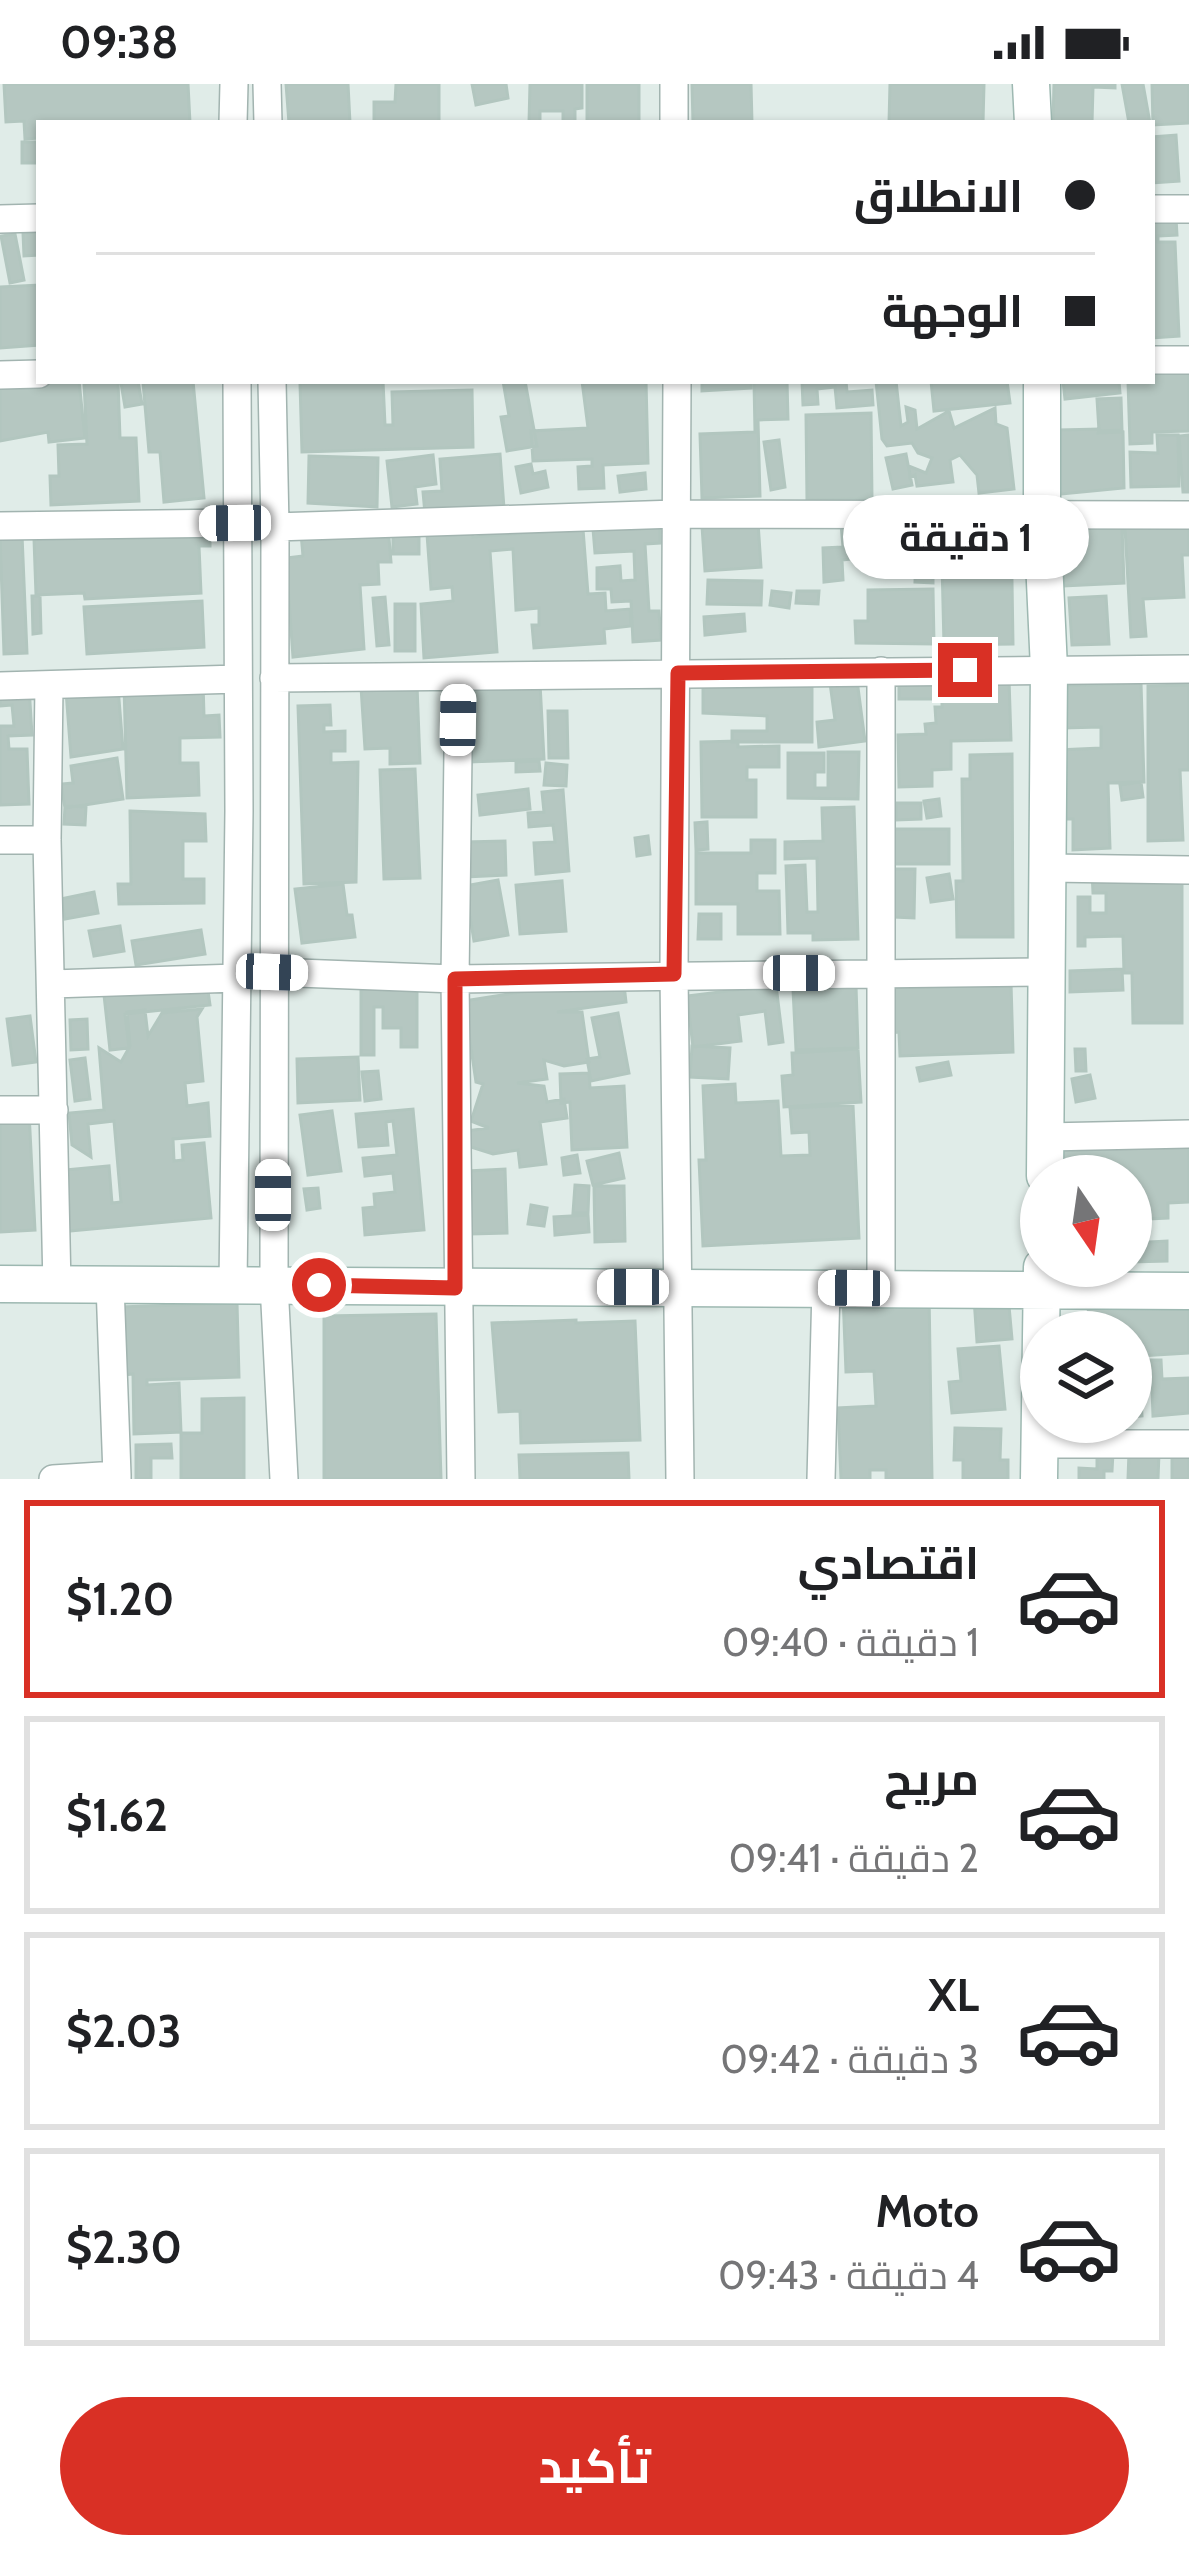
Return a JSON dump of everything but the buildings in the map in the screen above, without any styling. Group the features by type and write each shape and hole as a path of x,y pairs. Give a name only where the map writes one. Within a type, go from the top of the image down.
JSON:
{"street":[{"path":"233,84 233,120"},
{"path":"267,84 268,120"},
{"path":"674,84 674,120"},
{"path":"1031,84 1033,120"},
{"path":"1155,209 1189,209"},
{"path":"0,219 36,218"},
{"path":"1155,360 1189,360"},
{"path":"0,375 36,374"},
{"path":"233,1285 237,384"},
{"path":"272,384 274,1284 284,1479"},
{"path":"677,384 674,974 680,1479"},
{"path":"1042,384 1049,669 1046,1155"},
{"path":"275,527 676,514 1189,515"},
{"path":"0,526 235,523"},
{"path":"274,678 1189,669"},
{"path":"881,671 881,1289"},
{"path":"459,676 455,1288 461,1479"},
{"path":"0,686 238,680"},
{"path":"49,685 47,840 57,1286"},
{"path":"0,840 47,840"},
{"path":"1048,868 1189,870"},
{"path":"272,972 455,979 1047,972"},
{"path":"52,984 237,978"},
{"path":"0,1110 54,1110"},
{"path":"1046,1137 1189,1133"},
{"path":"0,1283 881,1289 1020,1280"},
{"path":"53,1479 117,1477 110,1285"},
{"path":"1042,1287 1038,1462 1189,1444"},
{"path":"1144,1287 1189,1291"},
{"path":"821,1479 826,1288"}],"route":[{"path":"319,1285 455,1288 455,979 674,974 678,673 965,670"}]}
